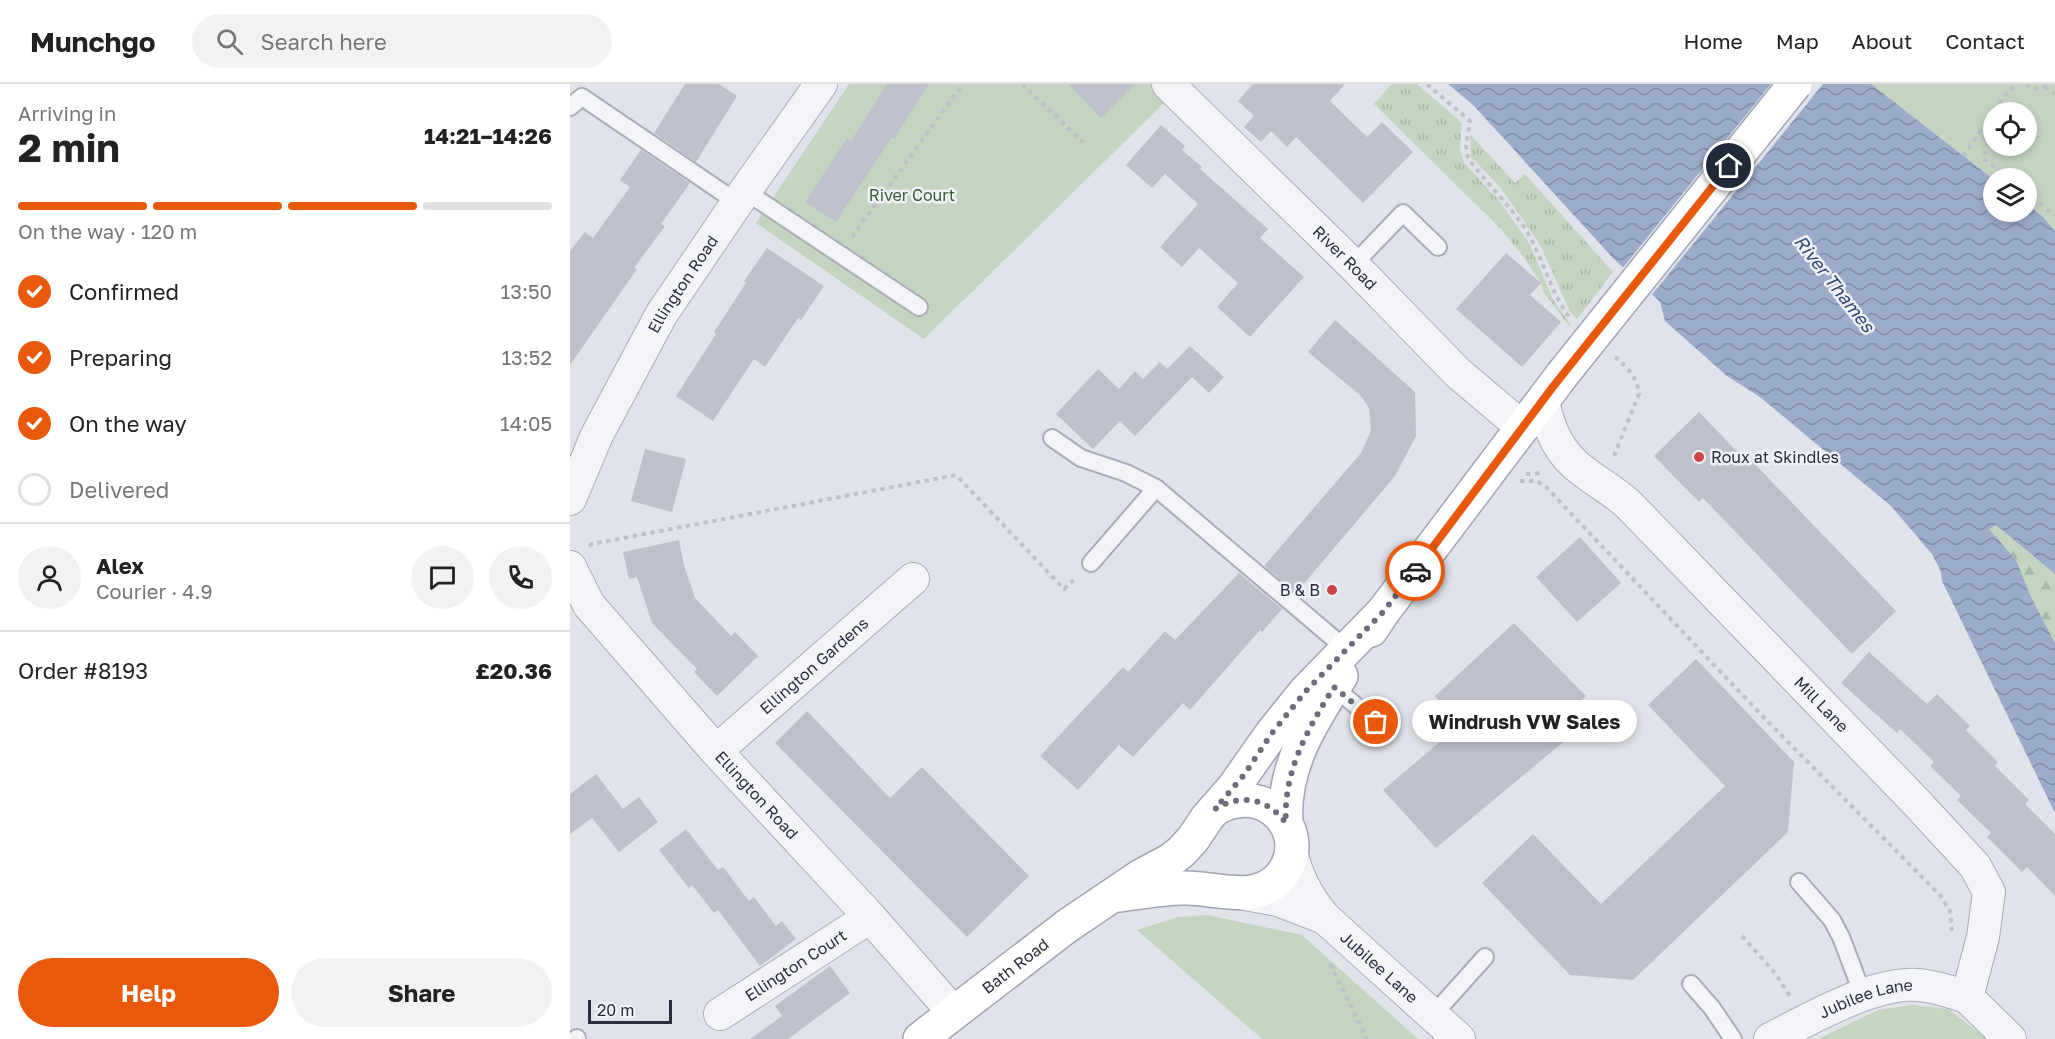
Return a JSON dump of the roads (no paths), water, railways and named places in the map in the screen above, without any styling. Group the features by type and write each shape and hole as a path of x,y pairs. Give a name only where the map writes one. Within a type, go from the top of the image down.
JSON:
{"main road":[{"name":"Bath Road","path":"1112,896 1185,888 1238,893 1267,888 1284,872 1288,837 1286,794 1297,753 1334,687 1383,612 1542,400 1795,84"},
{"name":"Bath Road","path":"920,1039 1067,926 1141,876 1177,856 1244,775 1288,713 1320,675 1383,612"},
{"path":"1238,893 1213,882 1204,873 1199,862 1197,839 1208,818 1235,800 1254,800 1272,808 1288,837"}],"street":[{"name":"River Road","path":"1168,84 1353,265 1458,373 1523,428"},
{"name":"Ellington Road","path":"570,499 597,435 661,315 819,85"},
{"name":"Mill Lane","path":"1542,400 1546,419 1556,442 1573,463 1611,489 1628,504 1975,866 1989,892 1983,937 1967,997"},
{"name":"Ellington Road","path":"577,558 589,606 716,751 870,917 954,1013"},
{"name":"Ellington Gardens","path":"716,751 913,579"},
{"name":"Jubilee Lane","path":"1288,837 1300,880 1325,918 1459,1039"},
{"name":"Jubilee Lane","path":"1238,893 1278,900 1325,918"},
{"name":"Ellington Court","path":"720,1014 870,917"},
{"name":"Jubilee Lane","path":"1770,1039 1863,995 1915,985 1942,989 1967,997"},
{"path":"1967,997 2010,1039"}],"lane":[{"path":"570,107 582,97 741,197 839,255 919,307"},
{"path":"1353,265 1403,213 1438,247"},
{"path":"1052,438 1081,458 1126,472 1156,488 1346,649"},
{"path":"1091,564 1156,488"},
{"path":"1334,687 1376,722"},
{"path":"1799,882 1832,920 1841,937 1863,995"},
{"path":"1433,1015 1485,957"},
{"path":"1691,984 1712,1008 1733,1039"}],"water":[{"name":"River Thames","path":"1448,84 1871,84 1983,171 1983,222 2037,222 2037,212 2055,231 2055,574 1996,525 1989,529 2016,560 2031,597 2055,643 2055,813 1942,581 1941,572 1932,554 1891,506 1760,397 1727,376 1665,321 1660,302 1613,258 1474,106"}],"place":[{"name":"Roux at Skindles","path":"1699,457"},
{"name":"B & B","path":"1332,590"},
{"name":"Windrush VW Sales","path":"1376,722"}],"park label":[{"name":"River Court","path":"912,195"}]}
